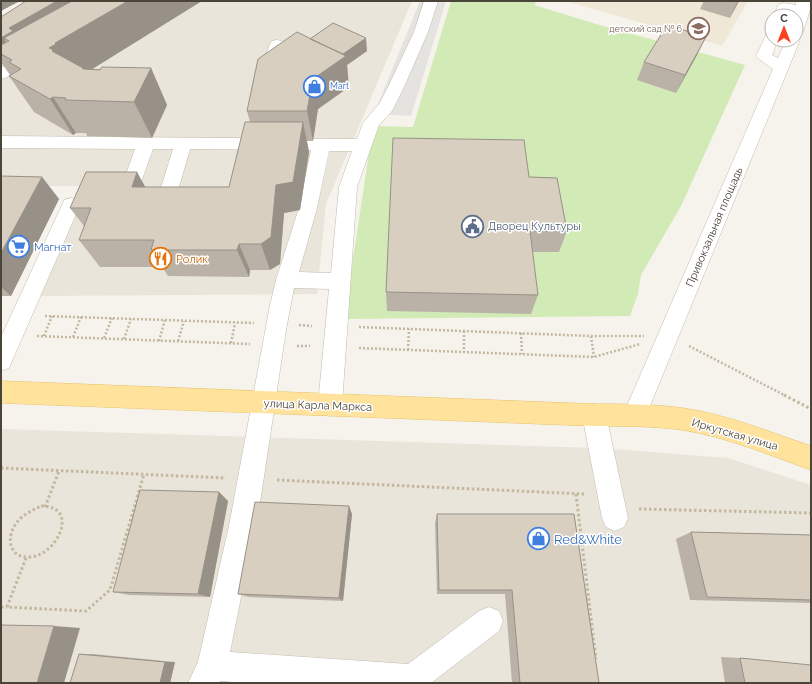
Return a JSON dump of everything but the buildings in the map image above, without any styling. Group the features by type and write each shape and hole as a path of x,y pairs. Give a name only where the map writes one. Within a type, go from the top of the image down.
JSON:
{"main road":[{"name":"улица Карла Маркса","path":"1,392 263,403 594,415 634,415"},
{"name":"Иркутская улица","path":"634,415 690,421 736,432 810,455"}],"street":[{"path":"330,405 348,187 371,123 386,107 421,32 431,1"},
{"path":"784,8 803,5"},
{"path":"262,87 277,44"},
{"path":"767,48 764,56 781,67"},
{"name":"Привокзальная площадь","path":"634,415 789,48"},
{"path":"1,74 42,50"},
{"path":"1,142 363,145"},
{"path":"130,188 146,143"},
{"path":"183,144 164,207 193,207"},
{"path":"321,145 308,208 286,280 276,324 252,479 208,675 412,679 489,621"},
{"path":"1,362 71,205"},
{"path":"286,280 340,281"},
{"path":"594,415 612,507"}],"path":[{"path":"44,336 52,316"},
{"path":"73,337 81,317"},
{"path":"104,338 112,318"},
{"path":"124,339 131,319"},
{"path":"159,341 165,320"},
{"path":"178,341 184,321"},
{"path":"231,343 235,323"},
{"path":"408,350 409,329"},
{"path":"464,331 464,352"},
{"path":"521,333 522,354"},
{"path":"668,336 594,357 590,336 668,336 811,409"},
{"path":"1,468 576,494 612,507 811,513"},
{"path":"46,507 59,471"},
{"path":"1,607 86,611 110,590 144,474"},
{"path":"576,494 596,660"},
{"path":"41,506 53,508 61,516 62,528 57,541 45,553 31,558 26,558 19,556 11,548 10,535 16,522 28,512 41,506"},
{"path":"7,607 26,558"}],"shaded area":[{"path":"80,1 412,1 326,204 317,294 36,296 84,186 1,186 1,52"},
{"path":"420,1 446,1 411,116 374,114"},
{"name":"детский сад № 6","path":"565,1 748,1 722,46"},
{"path":"1,429 598,448 728,458 811,485 811,683 1,683"}],"green space":[{"path":"451,1 537,1 534,5 603,26 745,65 681,206 641,275 638,294 630,316 344,319 373,126 413,127"}],"place":[{"name":"детский сад № 6","path":"698,29"},
{"name":"Mart","path":"314,86"},
{"name":"Дворец Культуры","path":"472,226"},
{"name":"Магнат","path":"18,247"},
{"name":"Ролик","path":"160,259"},
{"name":"Red&White","path":"539,539"}]}
